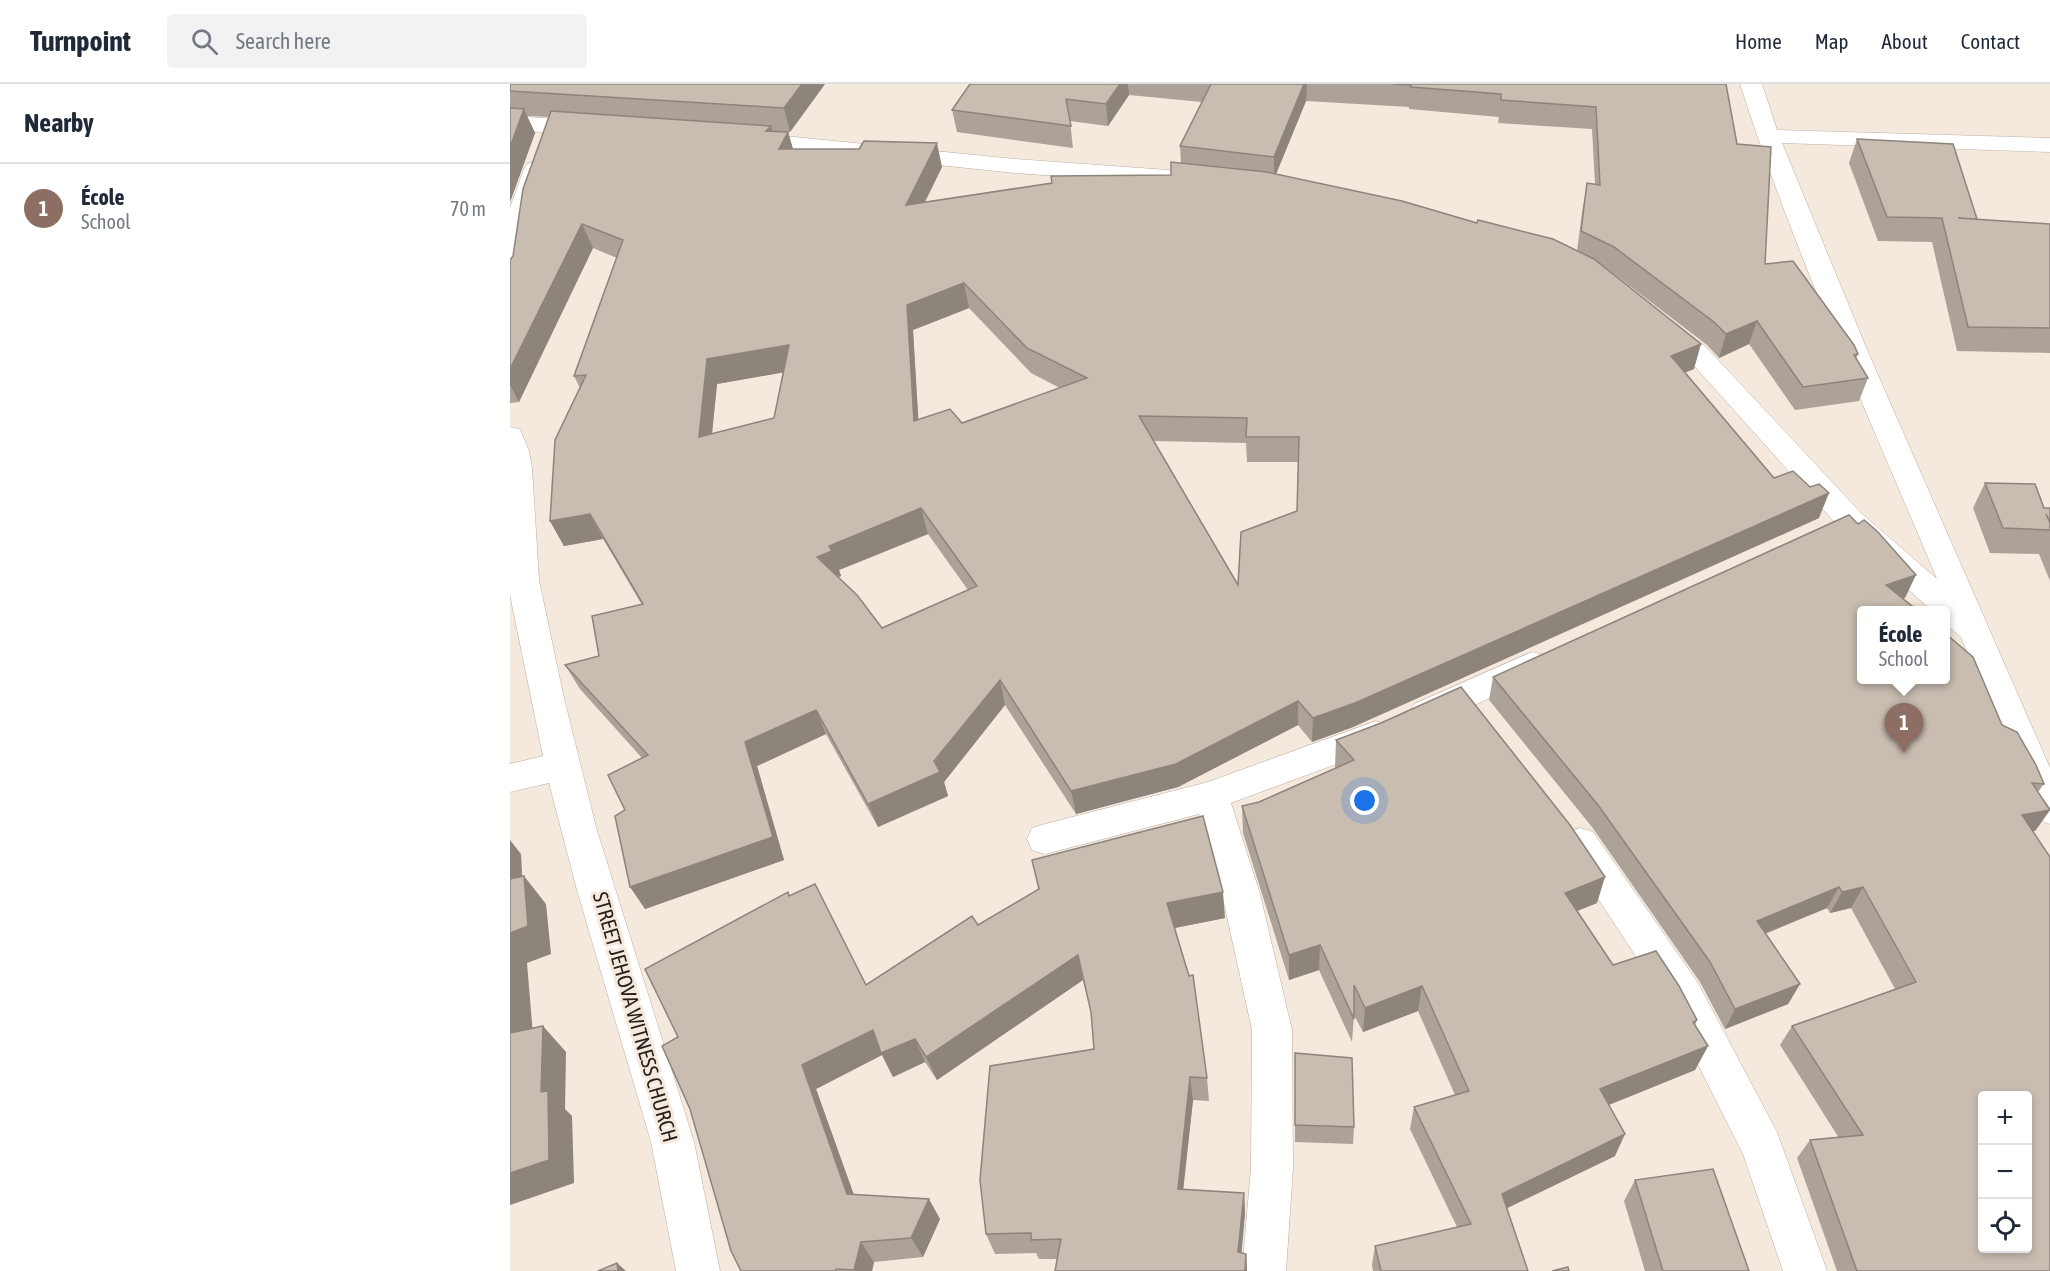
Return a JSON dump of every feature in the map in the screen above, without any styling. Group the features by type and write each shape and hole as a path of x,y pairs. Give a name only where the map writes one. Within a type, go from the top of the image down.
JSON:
{"street":[{"path":"1751,84 1768,136 1972,629 2050,809"},
{"path":"510,123 617,130"},
{"path":"510,281 520,213 550,126"},
{"path":"1768,136 2049,147"},
{"path":"718,137 1016,166 1215,180"},
{"path":"1644,312 1697,353 1836,525 1942,606"},
{"name":"STREET JEHOVA WITNESS CHURCH","path":"510,436 517,480 523,579 562,766 623,981 668,1126 693,1230 698,1271"},
{"path":"1950,612 1972,629"},
{"path":"1045,839 1211,796 1366,739 1475,709 1558,653"},
{"path":"510,778 562,766"},
{"path":"1211,796 1241,894 1272,1030 1272,1168 1264,1271"},
{"path":"1556,812 1577,838 1684,996 1762,1147 1805,1271"}],"building":[{"path":"510,84 802,84 784,108 510,91"},
{"path":"970,84 1120,84 1106,104 1066,99 1071,126 952,110"},
{"path":"1211,84 1304,84 1274,157 1180,146"},
{"path":"1393,84 1726,84 1737,144 1771,147 1765,264 1793,261 1854,345 1858,354 1854,355 1868,378 1803,387 1757,321 1726,334 1714,322 1614,247 1581,231 1587,183 1600,185 1596,107 1501,100 1501,94"},
{"path":"510,108 524,109 510,147"},
{"path":"551,111 771,126 766,131 788,132 779,149 859,149 864,141 937,143 906,205 1052,183 1051,176 1171,175 1171,162 1267,172 1402,201 1477,223 1478,220 1553,239 1594,259 1701,344 1671,356 1774,478 1793,471 1810,487 1819,484 1829,493 1355,703 1313,718 1298,701 1176,764 1071,791 1000,680 934,761 940,772 868,804 816,710 745,742 773,837 630,887 615,816 625,810 608,775 648,755 565,665 599,656 592,616 643,604 590,514 550,521 555,440 586,375 574,376 623,240 582,224 510,369 510,260 513,256 523,189","holes":["964,283 1027,348 1087,378 962,423 950,409 914,421 907,305","789,345 774,418 699,437 707,359","1139,416 1247,418 1246,437 1299,437 1297,511 1241,532 1238,585","921,508 977,586 882,628 857,595 817,557 832,551 829,546"]},
{"path":"1857,139 1953,144 1977,219 1958,218 2050,224 2050,328 1968,327 1942,218 1887,217"},
{"path":"1985,483 2035,484 2044,508 2050,508 2050,522 2046,514 2050,530 2003,528"},
{"path":"1849,515 1858,524 1864,520 1877,531 1916,575 1886,585 1912,606 1857,606 1857,684 1950,684 1950,637 1973,657 2002,725 2017,732 2044,784 2032,783 2050,810 2022,815 2050,857 2050,1271 1857,1271 1810,1140 1863,1135 1792,1026 1916,982 1863,887 1842,892 1839,887 1757,921 1800,984 1735,1009 1710,962 1598,805 1493,677"},
{"path":"1461,687 1570,825 1605,877 1565,893 1613,965 1656,951 1679,986 1697,1020 1693,1022 1708,1046 1600,1089 1625,1134 1502,1194 1528,1271 1381,1271 1375,1246 1471,1224 1414,1107 1469,1091 1422,986 1365,1008 1354,985 1354,1019 1320,945 1289,955 1242,806 1259,802 1354,760 1336,740 1381,723"},
{"path":"1203,816 1223,892 1167,903 1189,976 1193,975 1207,1078 1190,1077 1178,1189 1244,1193 1238,1252 1246,1254 1245,1271 1055,1271 1061,1239 1031,1240 1031,1233 986,1234 980,1180 990,1066 1094,1049 1091,1012 1078,955 926,1057 915,1039 881,1053 873,1030 802,1065 847,1194 929,1199 911,1238 861,1242 854,1270 741,1271 731,1251 690,1109 662,1046 678,1037 645,969 788,892 789,896 815,884 866,985 972,916 978,925 1039,889 1032,860"},
{"path":"524,876 528,926 510,933 510,879"},
{"path":"543,1026 541,1092 548,1091 549,1160 510,1173 510,1033"},
{"path":"1295,1053 1352,1058 1354,1127 1295,1125"},
{"path":"1713,1169 1749,1271 1663,1271 1635,1180"},
{"path":"617,1263 618,1271 598,1271"},
{"path":"1568,1267 1569,1271 1552,1271"}],"place":[{"name":"École","path":"1904,753"}]}
